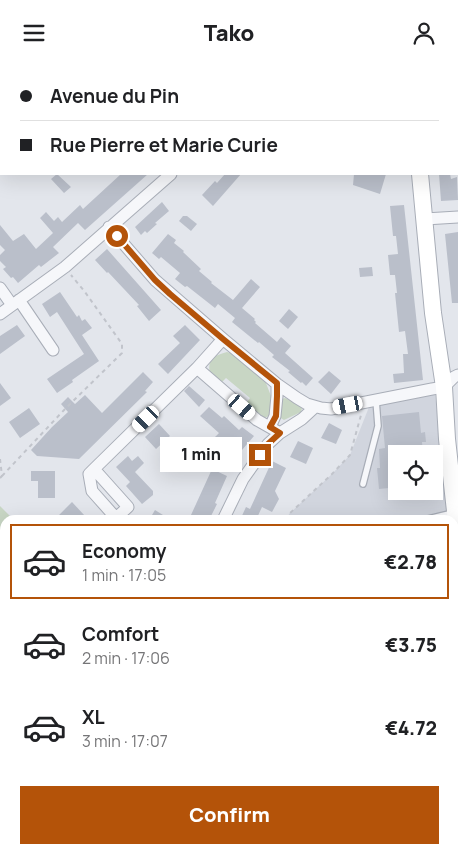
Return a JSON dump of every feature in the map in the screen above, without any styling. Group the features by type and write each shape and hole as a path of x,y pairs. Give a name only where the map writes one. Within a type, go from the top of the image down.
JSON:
{"main road":[{"path":"420,175 433,313 444,387 447,439 454,474 455,513"}],"street":[{"path":"0,314 65,267 166,175"},
{"path":"425,219 458,217"},
{"path":"110,227 155,280 277,383 297,398 315,407 331,409 444,387 458,375"},
{"path":"0,288 16,303 53,350"},
{"path":"94,469 198,367 223,339"},
{"path":"198,367 257,420 275,430"},
{"path":"225,515 242,479 268,444 275,430 277,383"},
{"path":"275,430 302,419 315,407"}],"lane":[{"path":"363,484 378,426 370,401"},
{"path":"446,515 455,513"}],"path":[{"path":"1,477 122,353 122,344 65,267"},
{"path":"289,515 350,455 370,401"},
{"path":"0,459 1,477"}],"shaded area":[{"path":"435,394 441,445 388,445 388,500 443,500 443,461 449,515 289,515 350,455 369,407"}],"green space":[{"path":"227,352 236,355 264,378 271,396 272,406 271,413 267,417 262,418 245,405 250,398 226,378 221,383 210,374 209,365 212,359"},
{"path":"285,398 299,404 302,408 301,412 284,420 279,417 282,399"},
{"path":"0,506 9,515 0,515"}],"building":[{"path":"58,175 71,187 64,193 51,179"},
{"path":"120,175 147,175 85,230 78,223 53,247 59,253 41,267 39,265 18,283 3,269 6,267 0,261 0,255 5,250 0,245 0,225 13,241 24,234 36,249 53,233 40,218 46,212 54,221 58,217 62,222 80,205 83,209"},
{"path":"224,175 240,175 213,206 202,195 215,181 217,183"},
{"path":"354,175 386,175 380,194 353,185"},
{"path":"439,175 450,175 451,179 457,177 458,200 441,201"},
{"path":"162,202 169,211 147,233 145,231 141,235 135,227"},
{"path":"404,205 423,380 394,383 393,374 404,373 403,354 408,354 405,331 399,332 395,275 390,275 388,255 398,254 396,236 393,236 390,206"},
{"path":"183,216 187,216 197,224 191,231 179,221"},
{"path":"458,232 458,303 452,303 445,234"},
{"path":"168,234 176,240 174,243 201,269 199,271 233,300 251,279 260,287 242,308 255,319 255,323 277,342 281,337 291,346 285,353 313,378 306,386 288,372 290,371 272,357 274,355 259,342 232,322 235,318 218,304 215,308 175,279 180,273 161,257 159,259 152,253"},
{"path":"107,249 161,310 149,321 137,306 139,305 95,260"},
{"path":"372,267 373,276 360,277 359,268"},
{"path":"60,292 77,317 79,315 82,321 85,319 92,328 82,335 99,361 57,393 47,379 84,354 57,312 50,317 42,304"},
{"path":"289,309 298,317 288,329 279,321"},
{"path":"17,325 25,336 0,354 0,336"},
{"path":"185,325 200,340 168,374 158,364 180,343 173,336"},
{"path":"329,371 341,381 331,394 318,382"},
{"path":"143,372 153,382 145,391 147,392 79,459 37,456 31,450 68,412 61,404 68,397 75,404 85,395 102,413"},
{"path":"0,383 11,398 0,406"},
{"path":"189,386 205,400 199,407 184,391"},
{"path":"209,407 222,418 224,416 239,430 242,427 254,436 236,457 214,438 219,433 200,416"},
{"path":"29,408 40,424 20,438 9,422"},
{"path":"419,412 421,433 425,432 426,442 422,442 422,445 388,445 388,488 379,489 377,468 380,468 379,449 385,448 382,416"},
{"path":"329,423 342,430 336,444 321,438"},
{"path":"159,424 170,436 156,449 145,437"},
{"path":"298,441 313,448 306,464 290,457"},
{"path":"128,456 132,461 138,456 144,463 135,472 153,491 153,495 142,504 126,486 130,482 116,467"},
{"path":"272,461 286,468 275,491 279,499 272,512 262,507 258,515 242,515 246,507 250,509"},
{"path":"212,469 227,476 212,515 191,515"},
{"path":"31,471 55,471 55,498 38,498 38,481 31,481"},
{"path":"72,502 84,515 59,515"},
{"path":"155,510 163,515 152,515"}],"route":[{"path":"117,236 155,280 170,294 277,383 276,416 270,427 280,433 260,455"}]}
